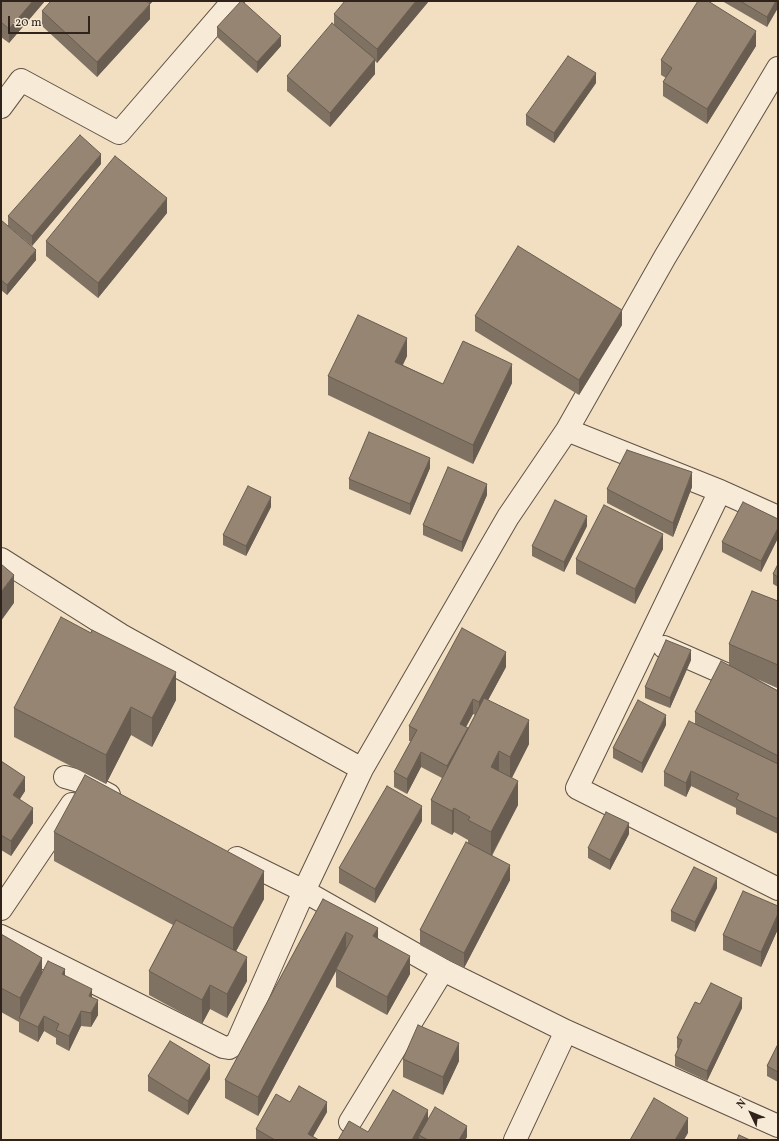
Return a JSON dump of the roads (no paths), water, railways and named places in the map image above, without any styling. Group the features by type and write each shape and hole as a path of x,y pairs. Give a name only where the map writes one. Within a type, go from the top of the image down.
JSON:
{"street":[{"path":"1,107 21,80 119,133 233,1"},
{"path":"1,936 223,1047 229,1048 237,1043 304,891 362,769 508,517 567,430 665,257 775,81"},
{"path":"567,430 720,490 778,517"},
{"path":"720,490 577,788 778,889"},
{"path":"1,559 121,635 362,769"},
{"path":"649,640 778,697"},
{"path":"65,777 86,783 128,804"},
{"path":"1,909 86,783"},
{"path":"220,849 304,891 443,970 566,1031 778,1126"},
{"path":"350,1122 443,970"},
{"path":"515,1140 566,1031"}]}
